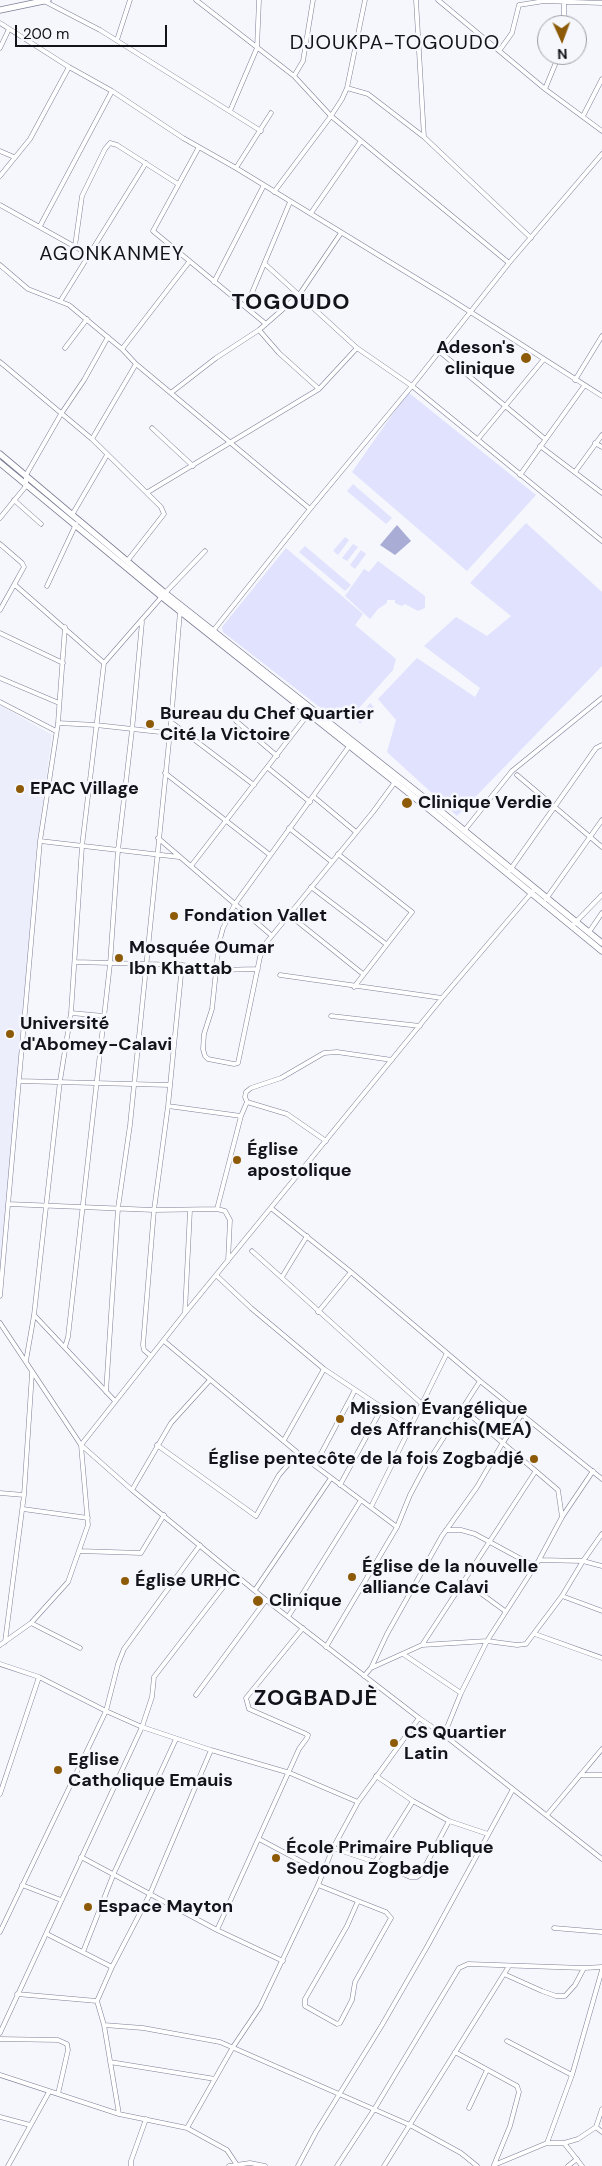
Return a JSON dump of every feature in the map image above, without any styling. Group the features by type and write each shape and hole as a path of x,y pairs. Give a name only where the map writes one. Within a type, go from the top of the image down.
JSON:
{"main road":[{"path":"0,10 45,1"},
{"path":"0,454 128,560 180,611 211,633 510,870 532,891 546,899 602,951"},
{"path":"0,463 26,486 76,524 395,782 462,832 532,891 602,943"}],"street":[{"path":"117,40 130,0"},
{"path":"196,0 294,76 331,116 509,263"},
{"path":"230,111 257,48 259,0"},
{"path":"294,76 303,61 312,0"},
{"path":"274,192 331,116 346,88 365,0"},
{"path":"416,0 424,137"},
{"path":"438,0 545,89 602,131"},
{"path":"45,1 117,40 261,131"},
{"path":"499,51 512,33 519,5 564,1 602,3"},
{"path":"564,1 564,15"},
{"path":"0,23 69,67 112,91 199,148 311,213 602,396"},
{"path":"0,48 9,29"},
{"path":"545,89 555,65"},
{"path":"0,176 30,139 69,67"},
{"path":"583,116 602,79"},
{"path":"346,88 368,94 424,137 531,238"},
{"path":"40,226 112,91"},
{"path":"236,168 271,113"},
{"path":"311,213 361,141"},
{"path":"75,246 82,196 107,146 113,142 178,184"},
{"path":"199,148 153,231 266,324"},
{"path":"0,151 14,157"},
{"path":"211,633 310,509 471,314 509,263 602,154"},
{"path":"61,300 146,163"},
{"path":"214,282 264,186"},
{"path":"246,307 266,264 290,202"},
{"path":"0,205 88,254"},
{"path":"172,392 216,358 259,330 299,296 341,233"},
{"path":"122,349 189,262"},
{"path":"266,264 357,348 412,386 602,541"},
{"path":"0,265 28,289 61,300 87,319 122,349 136,364 172,392 310,509"},
{"path":"65,348 87,319"},
{"path":"259,330 279,353 319,389"},
{"path":"575,380 602,336"},
{"path":"0,518 26,486 26,475 108,337"},
{"path":"148,492 319,389 357,348"},
{"path":"440,352 545,439"},
{"path":"478,439 544,358"},
{"path":"0,362 92,439 148,492 161,507 164,514 128,560"},
{"path":"92,439 136,364"},
{"path":"520,475 584,386"},
{"path":"152,428 193,466"},
{"path":"575,472 602,434"},
{"path":"595,443 602,447"},
{"path":"540,446 602,493"},
{"path":"72,515 107,455"},
{"path":"14,500 41,524"},
{"path":"47,586 76,524"},
{"path":"0,544 22,563 23,572 0,610"},
{"path":"26,1361 34,1315 60,1081 71,1013 82,846 104,663 205,551"},
{"path":"15,585 65,626 104,663"},
{"path":"106,1392 118,1208 130,1125 168,733 171,722 180,611"},
{"path":"64,1346 68,1337 81,1207 110,964 118,850 142,622"},
{"path":"0,1296 40,841 58,724 65,626"},
{"path":"0,633 63,663"},
{"path":"0,678 60,703"},
{"path":"462,832 512,771 602,698"},
{"path":"0,702 56,731"},
{"path":"191,866 309,713"},
{"path":"236,721 277,756"},
{"path":"171,722 254,785"},
{"path":"58,724 96,725 168,733"},
{"path":"350,745 235,904 219,943 212,1010 205,1027 204,1056 208,1059 234,1064 240,1060 260,957 271,935 395,782"},
{"path":"510,870 596,748 602,745"},
{"path":"268,768 310,802"},
{"path":"165,773 270,855"},
{"path":"517,775 602,847"},
{"path":"314,796 356,832"},
{"path":"546,899 602,820"},
{"path":"289,828 332,862"},
{"path":"158,838 271,935"},
{"path":"40,841 180,857"},
{"path":"338,854 411,910 410,915 354,987"},
{"path":"310,887 386,944"},
{"path":"0,1645 31,1623 66,1586 86,1533 88,1518 81,1445 185,1313 442,998 532,891"},
{"path":"575,924 601,898"},
{"path":"588,932 602,913"},
{"path":"288,914 363,974"},
{"path":"75,962 145,966 182,965 217,970 258,969"},
{"path":"151,1356 144,1350 143,1345 154,1210 168,1106 182,965"},
{"path":"280,974 354,987 442,998"},
{"path":"71,1013 104,1016"},
{"path":"331,1016 420,1026"},
{"path":"326,1141 287,1114 248,1102 245,1097 246,1092 250,1088 281,1078 324,1053 337,1052 392,1060"},
{"path":"19,1081 170,1085"},
{"path":"217,1209 241,1116 248,1102"},
{"path":"168,1106 241,1116"},
{"path":"8,1204 154,1210 217,1209 225,1211 230,1220 228,1261"},
{"path":"271,1208 351,1272 480,1382 602,1479"},
{"path":"185,1313 190,1210"},
{"path":"282,1277 307,1236"},
{"path":"252,1251 422,1404"},
{"path":"318,1312 351,1272"},
{"path":"217,1276 251,1308 324,1368 411,1427"},
{"path":"34,1315 115,1402"},
{"path":"0,1322 26,1361 32,1374 81,1445 132,1490 266,1600 602,1858"},
{"path":"164,1341 330,1478 397,1527"},
{"path":"371,1507 447,1353"},
{"path":"284,1440 324,1368"},
{"path":"5,1642 24,1495 32,1374"},
{"path":"132,1490 171,1423 210,1380"},
{"path":"326,1647 397,1527 410,1495 426,1465 480,1382"},
{"path":"315,1465 355,1390"},
{"path":"340,1485 382,1408"},
{"path":"463,1409 558,1490 562,1517"},
{"path":"364,1676 371,1668 387,1634 446,1530 477,1488 502,1444 522,1414"},
{"path":"157,1446 256,1516 280,1475 298,1452"},
{"path":"444,1735 487,1641 539,1560 562,1517 593,1471"},
{"path":"422,1645 535,1472"},
{"path":"255,1590 330,1478"},
{"path":"0,1493 24,1495"},
{"path":"288,1617 361,1500"},
{"path":"22,1509 88,1518"},
{"path":"80,1551 141,1553 164,1515"},
{"path":"446,1530 466,1531 490,1541 534,1566"},
{"path":"371,1668 422,1645 487,1641 522,1646 526,1644 536,1634 602,1534"},
{"path":"0,1932 106,1711 124,1649 200,1545"},
{"path":"539,1560 583,1561 602,1566"},
{"path":"0,2033 142,1726 152,1697 154,1677 234,1573"},
{"path":"464,1581 505,1611"},
{"path":"562,1596 602,1611"},
{"path":"196,1696 266,1600"},
{"path":"31,1623 80,1648"},
{"path":"217,1930 299,1749 308,1735 249,1709 246,1698 303,1628"},
{"path":"536,1634 602,1658"},
{"path":"403,1654 462,1693"},
{"path":"0,1664 40,1677 106,1711 142,1726 211,1750 290,1772 358,1802"},
{"path":"0,1794 40,1677"},
{"path":"187,2128 233,2047 260,2007 318,1885 333,1848 358,1802 418,1718"},
{"path":"83,1952 114,1873 176,1739"},
{"path":"547,1815 602,1749"},
{"path":"119,2114 104,2024 98,2001 112,1967 150,1894 211,1750"},
{"path":"580,1776 602,1775"},
{"path":"376,1776 413,1801 449,1821 488,1834"},
{"path":"298,2166 428,1945 513,1789"},
{"path":"375,1862 413,1801"},
{"path":"333,1848 375,1862 410,1877 417,1877 421,1874 449,1821"},
{"path":"259,1839 323,1873"},
{"path":"82,1857 217,1930 283,1961"},
{"path":"22,1885 61,1900"},
{"path":"318,1885 386,1912 391,1918 355,1982 352,2000 340,2023 337,2024 306,2006 305,1999 347,1926 358,1901"},
{"path":"554,1928 602,1932"},
{"path":"47,1934 112,1967"},
{"path":"337,2166 375,2108 460,1968 468,1964 602,1969 572,2075 547,2143"},
{"path":"384,2166 509,1966"},
{"path":"504,1974 542,1991 556,1996 565,1996 575,1985 584,1968"},
{"path":"17,1994 98,2001"},
{"path":"104,2024 204,2038 233,2047 410,2124 461,2153 477,2166"},
{"path":"0,2039 58,2040 67,2044 68,2050 58,2094"},
{"path":"507,2041 557,2069 572,2075"},
{"path":"454,2052 517,2086 518,2092 510,2126 493,2165"},
{"path":"110,2062 215,2079"},
{"path":"469,2108 487,2070"},
{"path":"0,2075 119,2114 187,2128 227,2150 237,2165"},
{"path":"8,2166 49,2092"},
{"path":"493,2165 547,2143 564,2143 578,2139 596,2127 602,2108"},
{"path":"0,2116 30,2125"},
{"path":"131,2166 131,2161 146,2119"},
{"path":"596,2127 602,2131"},
{"path":"564,2143 582,2166"},
{"path":"568,2166 577,2159"},
{"path":"229,2166 256,2164 265,2166"}],"shaded area":[{"path":"408,392 536,495 467,571 352,472"},
{"path":"353,484 392,518 386,524 347,491"},
{"path":"526,523 602,592 602,666 457,816 387,752 396,720 378,699 417,658 475,697 480,688 424,646 456,617 487,636 511,616 470,583"},
{"path":"397,525 411,541 395,555 380,545"},
{"path":"345,537 349,540 338,555 333,551"},
{"path":"353,544 358,547 347,561 342,558"},
{"path":"305,546 351,585 345,591 299,552"},
{"path":"286,548 363,614 355,625 396,659 393,670 351,717 335,719 223,632 222,627"},
{"path":"361,550 366,554 355,569 350,565"},
{"path":"378,561 425,596 425,608 418,611 405,604 402,606 395,603 395,600 387,600 387,603 378,609 370,619 345,596 364,569 369,572"},
{"path":"370,703 374,707 360,724 357,719"},
{"name":"Université d'Abomey-Calavi","path":"0,705 52,735 37,844 0,1283"}],"place":[{"name":"Adeson's clinique","path":"526,358"},
{"name":"Bureau du Chef Quartier Cité la Victoire","path":"150,724"},
{"name":"EPAC Village","path":"20,789"},
{"name":"Clinique Verdie","path":"407,803"},
{"name":"Fondation Vallet","path":"174,916"},
{"name":"Mosquée Oumar Ibn Khattab","path":"119,958"},
{"name":"Université d'Abomey-Calavi","path":"10,1034"},
{"name":"Église apostolique","path":"237,1160"},
{"name":"Mission Évangélique des Affranchis(MEA)","path":"340,1419"},
{"name":"Église pentecôte de la fois Zogbadjé","path":"534,1459"},
{"name":"Église de la nouvelle alliance Calavi","path":"352,1577"},
{"name":"Église URHC","path":"125,1581"},
{"name":"Clinique","path":"258,1601"},
{"name":"CS Quartier Latin","path":"394,1743"},
{"name":"Eglise Catholique Emauis","path":"58,1770"},
{"name":"École Primaire Publique Sedonou Zogbadje","path":"276,1858"},
{"name":"Espace Mayton","path":"88,1907"}],"district":[{"name":"DJOUKPA-TOGOUDO","path":"395,44"},
{"name":"AGONKANMEY","path":"112,255"},
{"name":"TOGOUDO","path":"291,303"},
{"name":"ZOGBADJÈ","path":"316,1699"}]}
